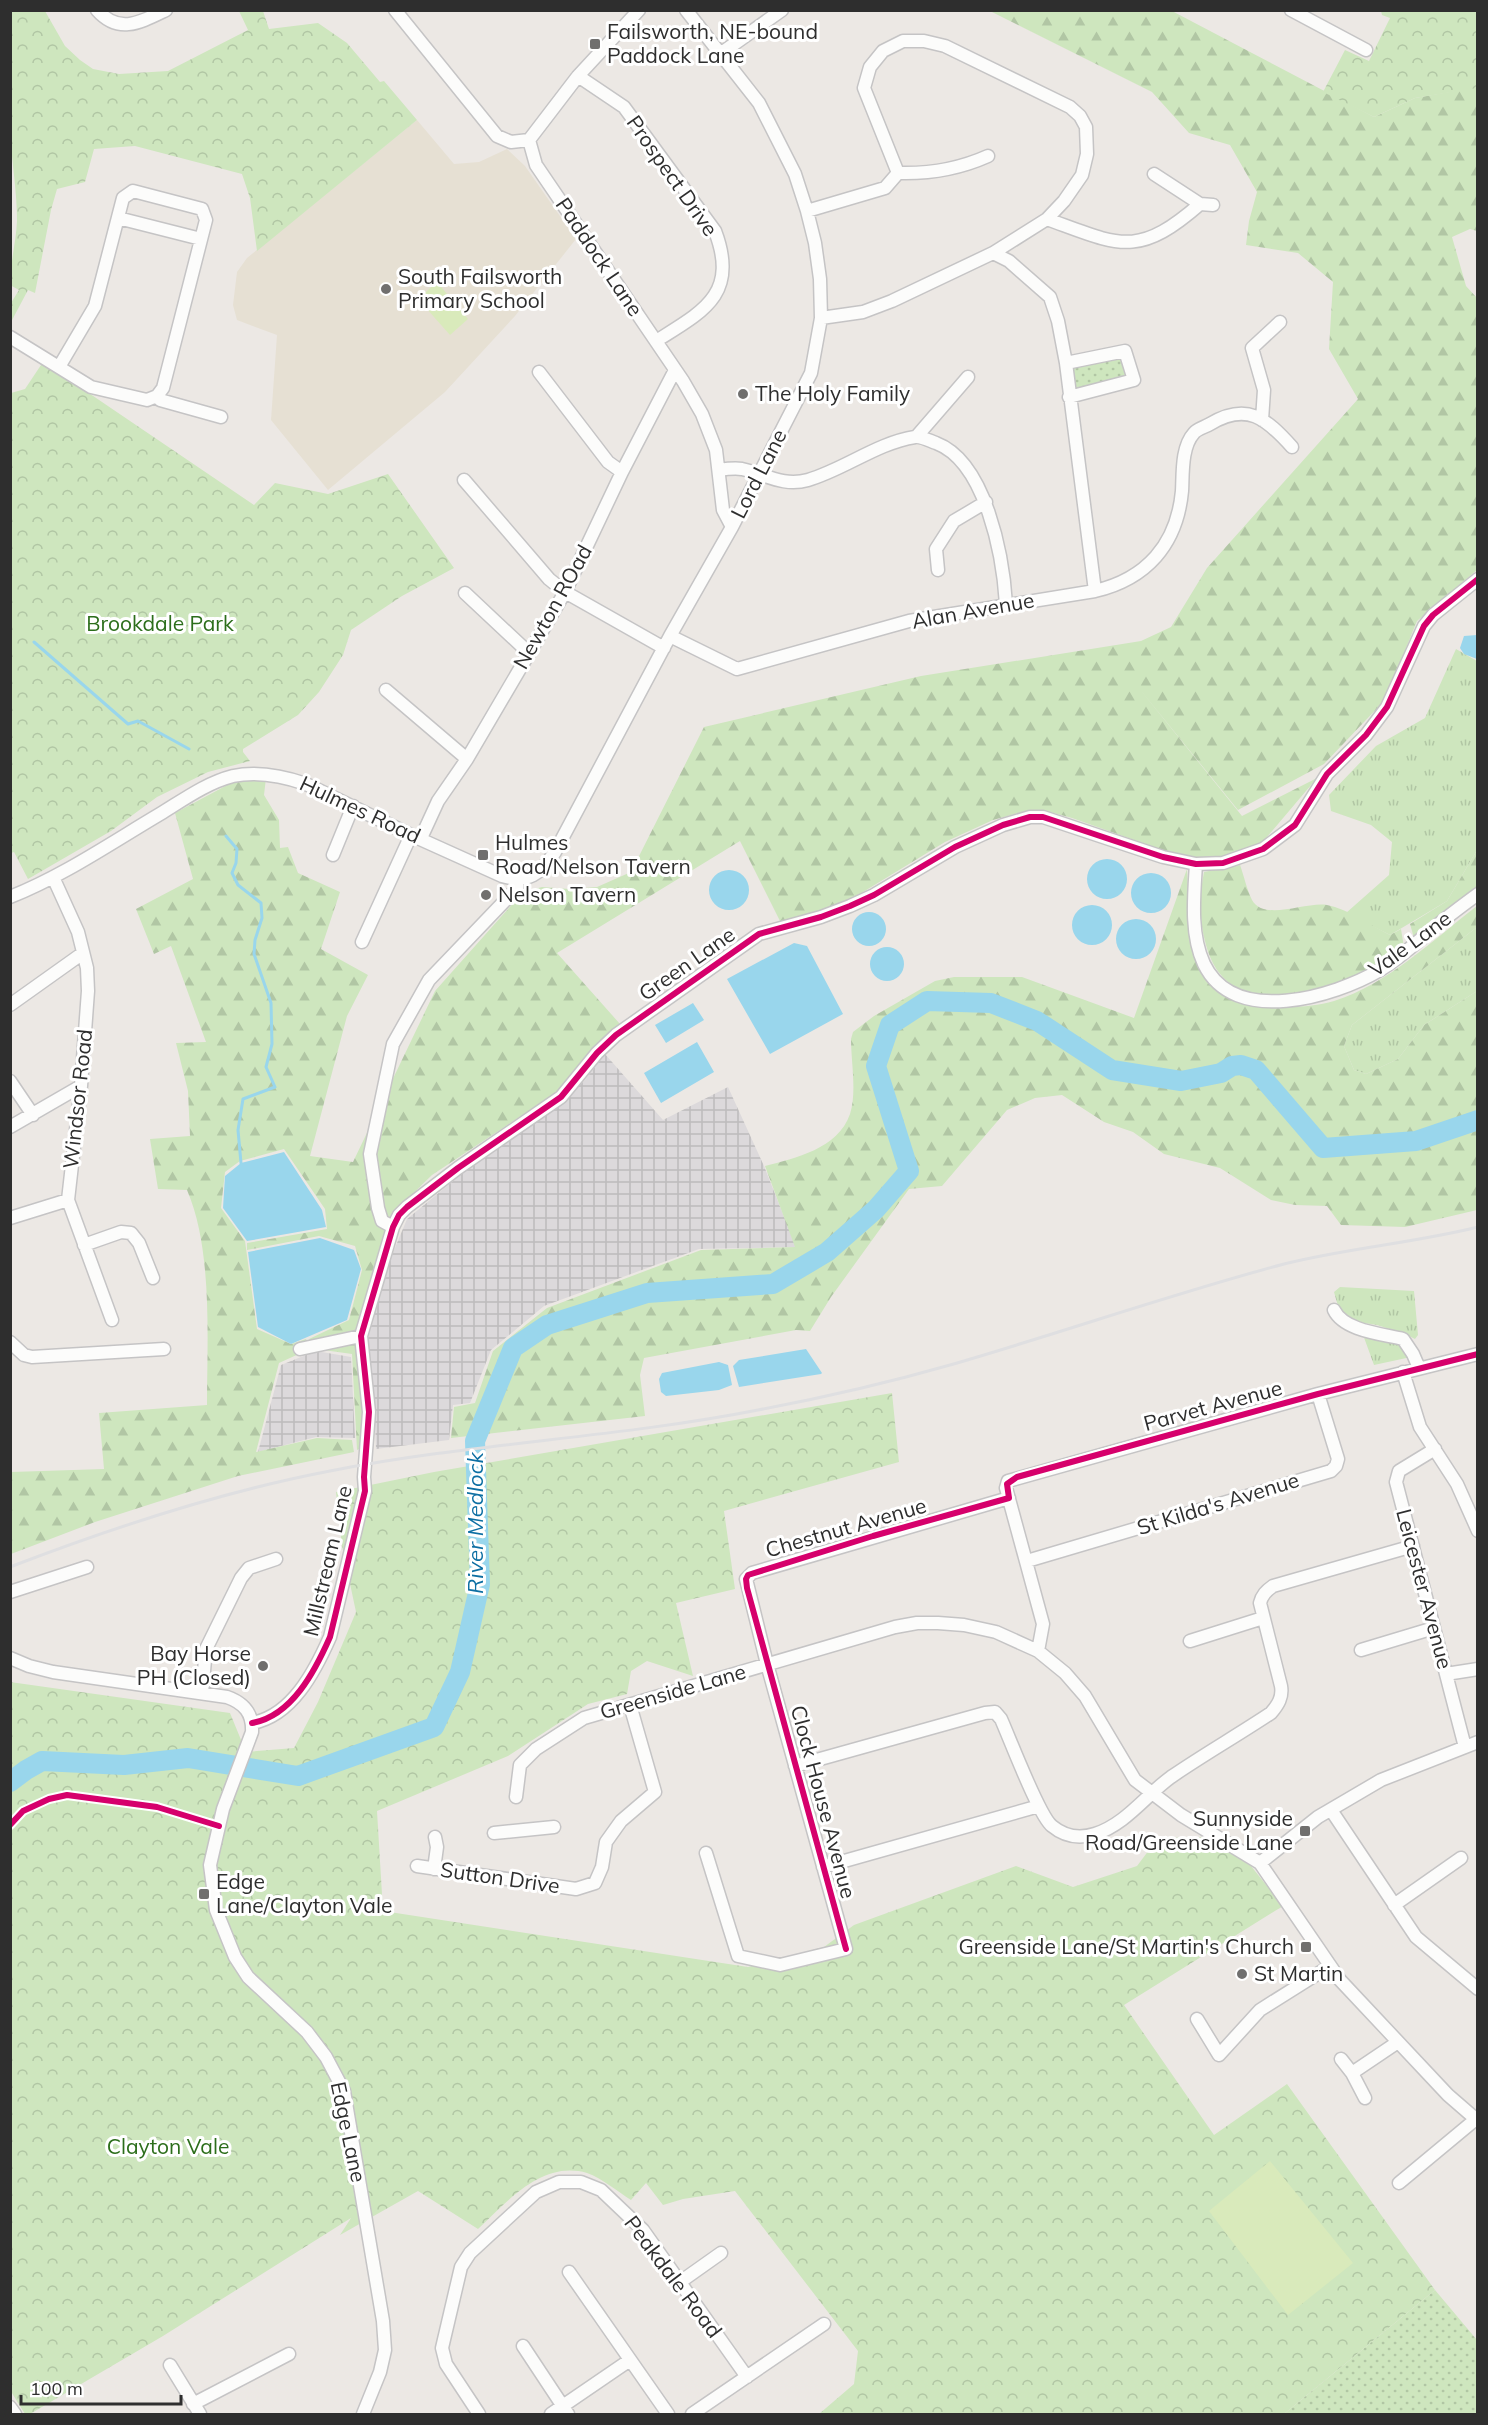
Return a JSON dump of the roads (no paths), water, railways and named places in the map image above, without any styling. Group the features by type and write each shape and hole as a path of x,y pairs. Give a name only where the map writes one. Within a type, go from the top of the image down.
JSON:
{"street":[{"path":"98,10 113,23 130,25 166,10"},
{"path":"395,10 497,136 511,142 529,140 578,76 639,10"},
{"name":"Lord Lane","path":"518,879 536,874 555,852 670,636 732,527 810,373 821,318 820,279 807,211 795,174 759,103 686,10"},
{"path":"720,54 782,10"},
{"path":"1290,10 1366,50"},
{"path":"821,318 863,312 892,301 993,253 1047,219 1064,201 1082,175 1086,127 1080,116 1070,107 945,46 924,41 903,42 883,51 870,67 864,88 898,172"},
{"name":"Prospect Drive","path":"578,76 624,108 715,231 722,251 723,269 718,292 698,315 656,341"},
{"name":"Paddock Lane","path":"529,140 536,165 656,341 702,414 716,450 723,510 732,527"},
{"path":"807,211 885,188 898,172 941,171 969,165 988,156"},
{"path":"1047,219 1106,241 1124,243 1159,235 1206,205 1154,174"},
{"path":"10,337 90,387 147,400 157,396 163,388 206,220 202,209 133,191 123,198 95,306 59,367"},
{"path":"118,218 201,239"},
{"path":"993,253 1009,261 1050,297 1058,321 1066,363 1095,591"},
{"path":"1280,322 1252,348 1264,390 1262,420 1277,430 1292,447"},
{"path":"1066,363 1125,351 1134,380 1069,397"},
{"name":"Newton ROad","path":"362,942 416,837 467,759 565,592 622,472 675,370"},
{"path":"539,372 608,462 622,472"},
{"path":"719,470 740,468 787,483 809,480 893,442 917,436 968,377"},
{"path":"157,396 160,400 221,417"},
{"name":"Alan Avenue","path":"670,636 737,669 909,621 1116,586 1137,574 1156,558 1167,541 1176,523 1182,492 1182,462 1193,434 1225,415 1253,414 1262,420"},
{"path":"917,436 948,448 969,468 986,502 1005,578 1006,604"},
{"path":"464,480 549,579 565,592 664,648"},
{"path":"939,570 936,549 954,521 986,502"},
{"name":"Green Lane","path":"361,1336 393,1227 399,1215 458,1168 561,1097 597,1053 616,1035 759,934 821,917 850,906 874,895 956,847 1003,825 1030,817 1053,819 1163,857 1196,864 1223,862 1250,855 1276,841 1295,825 1327,774 1366,735 1387,707 1424,626 1433,615 1478,579"},
{"path":"465,593 529,653"},
{"path":"386,690 467,759"},
{"name":"Hulmes Road","path":"10,897 53,877 205,787 236,776 254,774 288,777 486,869 518,879"},
{"path":"333,855 353,806"},
{"name":"Vale Lane","path":"1196,864 1195,920 1201,958 1205,967 1227,991 1281,1003 1325,993 1382,969 1478,894"},
{"name":"Windsor Road","path":"53,877 78,932 88,991 81,1086 68,1200 112,1320"},
{"path":"393,1227 382,1221 370,1154 393,1044 429,980 517,888 518,879"},
{"path":"10,1005 83,953"},
{"path":"10,1081 33,1115"},
{"path":"10,1127 81,1086"},
{"path":"10,1218 68,1200"},
{"path":"84,1245 121,1232 131,1233 139,1243 153,1278"},
{"path":"1334,1310 1337,1316 1348,1324 1403,1339 1419,1368"},
{"path":"300,1349 361,1336"},
{"name":"Millstream Lane","path":"252,1723 269,1719 296,1696 322,1657 330,1637 364,1491 369,1412 361,1336"},
{"path":"10,1342 24,1355 32,1357 164,1349"},
{"name":"Parvet Avenue","path":"1009,1498 1006,1484 1017,1477 1403,1372 1478,1354"},
{"path":"1403,1372 1420,1427 1457,1484 1478,1531"},
{"name":"St Kilda's Avenue","path":"1027,1561 1331,1471 1338,1459 1318,1395"},
{"name":"Leicester Avenue","path":"1435,1449 1398,1471 1396,1482 1465,1747"},
{"path":"1009,1498 1043,1624 1038,1651"},
{"name":"Chestnut Avenue","path":"767,1664 747,1588 748,1575 873,1536 1009,1498"},
{"path":"795,1766 995,1712 1001,1719 1050,1825 1071,1836 1082,1837 1111,1827 1171,1778 1271,1713 1278,1704 1281,1697 1281,1686 1260,1604 1263,1594 1273,1586 1413,1546"},
{"path":"202,1693 206,1649 241,1578 249,1568 276,1559"},
{"path":"10,1592 87,1567"},
{"path":"1190,1641 1263,1618"},
{"name":"Greenside Lane","path":"516,1797 520,1765 536,1749 584,1718 895,1627 917,1623 964,1625 996,1632 1038,1651 1065,1672 1085,1696 1135,1780 1151,1794 1260,1863 1340,1980 1448,2095 1477,2120"},
{"path":"1361,1650 1434,1628"},
{"path":"10,1658 29,1666 54,1672 237,1700 246,1707 252,1723"},
{"name":"Clock House Avenue","path":"706,1853 738,1956 780,1965 846,1949 767,1664"},
{"path":"1446,1674 1478,1669"},
{"name":"Sutton Drive","path":"417,1866 576,1889 595,1883 602,1868 606,1842 621,1821 655,1792 630,1705"},
{"name":"Edge Lane","path":"252,1723 246,1753 223,1809 210,1865 216,1911 235,1957 248,1977 307,2032 326,2057 344,2091 383,2320 385,2350 366,2412"},
{"path":"1260,1863 1331,1810 1381,1780 1478,1742"},
{"path":"823,1867 1040,1806"},
{"path":"1331,1810 1416,1937 1476,1986"},
{"path":"494,1833 554,1827"},
{"path":"434,1869 437,1847 435,1837"},
{"path":"1394,1905 1461,1858"},
{"path":"1197,2019 1219,2055 1260,2010 1330,1965"},
{"path":"1352,2073 1398,2042"},
{"path":"1341,2059 1352,2073 1365,2098"},
{"path":"1399,2184 1477,2120"},
{"name":"Peakdale Road","path":"479,2415 446,2364 442,2348 461,2267 470,2253 536,2192 559,2182 581,2182 601,2190 643,2230 747,2377"},
{"path":"680,2282 721,2253"},
{"path":"569,2272 668,2415"},
{"path":"692,2415 824,2324"},
{"path":"523,2346 566,2411"},
{"path":"170,2366 196,2409 289,2354"},
{"path":"551,2415 566,2411 630,2360"},
{"path":"10,2407 15,2415"}],"water":[{"path":"1478,635 1477,659 1464,654 1460,648 1464,636"},
{"path":"1107,859 1115,860 1121,865 1126,871 1126,887 1121,893 1115,898 1107,899 1099,898 1093,893 1088,887 1087,879 1088,871 1093,865 1099,860"},
{"path":"729,870 737,871 743,876 748,882 748,898 743,904 737,909 729,910 721,909 715,904 710,898 709,890 710,882 715,876 721,871"},
{"path":"1151,873 1159,874 1165,879 1170,885 1170,901 1165,907 1159,912 1151,913 1143,912 1137,907 1132,901 1131,893 1132,885 1137,879 1143,874"},
{"path":"1092,905 1100,906 1106,911 1111,917 1111,933 1106,939 1100,944 1092,945 1084,944 1078,939 1073,933 1072,925 1073,917 1078,911 1084,906"},
{"path":"869,912 881,917 886,929 881,941 869,946 857,941 852,929 857,917"},
{"path":"1136,919 1144,920 1150,925 1155,931 1155,947 1150,953 1144,958 1136,959 1128,958 1122,953 1117,947 1116,939 1117,931 1122,925 1128,920"},
{"path":"794,943 807,946 843,1014 770,1054 727,979"},
{"path":"887,947 899,952 904,964 899,976 887,981 875,976 870,964 875,952"},
{"path":"693,1003 704,1020 666,1043 655,1025"},
{"path":"697,1042 714,1072 661,1103 644,1073"},
{"path":"284,1152 322,1210 326,1227 247,1241 223,1208 225,1176 241,1163"},
{"path":"320,1238 354,1250 361,1269 347,1320 291,1344 258,1327 248,1252"},
{"path":"806,1349 821,1374 739,1387 733,1366 739,1360"},
{"path":"719,1362 728,1365 732,1385 719,1390 666,1396 661,1392 659,1379 662,1373"}],"waterway":[{"path":"34,642 128,724 138,721 189,749"},
{"path":"226,836 237,849 236,863 232,873 238,885 261,903 262,918 255,940 254,954 271,1003 272,1044 266,1067 275,1087 243,1099 238,1130 241,1163"},
{"name":"River Medlock","path":"10,1782 42,1761 124,1765 188,1758 298,1776 434,1727 460,1672 480,1584 475,1441 513,1348 547,1325 647,1293 773,1284 827,1252 876,1209 909,1171 876,1066 890,1025 927,1001 991,1003 1037,1021 1112,1070 1181,1081 1221,1073 1232,1066 1241,1065 1256,1070 1323,1148 1416,1141 1478,1120"}],"railway":[{"path":"10,1567 88,1538 248,1489 383,1461 705,1420 806,1400 950,1365 1284,1264 1478,1227"}],"place":[{"name":"Failsworth, NE-bound Paddock Lane","path":"595,44"},
{"name":"South Failsworth Primary School","path":"386,289"},
{"name":"The Holy Family","path":"743,394"},
{"name":"Hulmes Road/Nelson Tavern","path":"483,855"},
{"name":"Nelson Tavern","path":"486,895"},
{"name":"Bay Horse PH (Closed)","path":"263,1666"},
{"name":"Sunnyside Road/Greenside Lane","path":"1305,1831"},
{"name":"Edge Lane/Clayton Vale","path":"204,1894"},
{"name":"Greenside Lane/St Martin's Church","path":"1306,1947"},
{"name":"St Martin","path":"1242,1974"}],"park label":[{"name":"Brookdale Park","path":"160,624"},
{"name":"Clayton Vale","path":"168,2147"}]}
